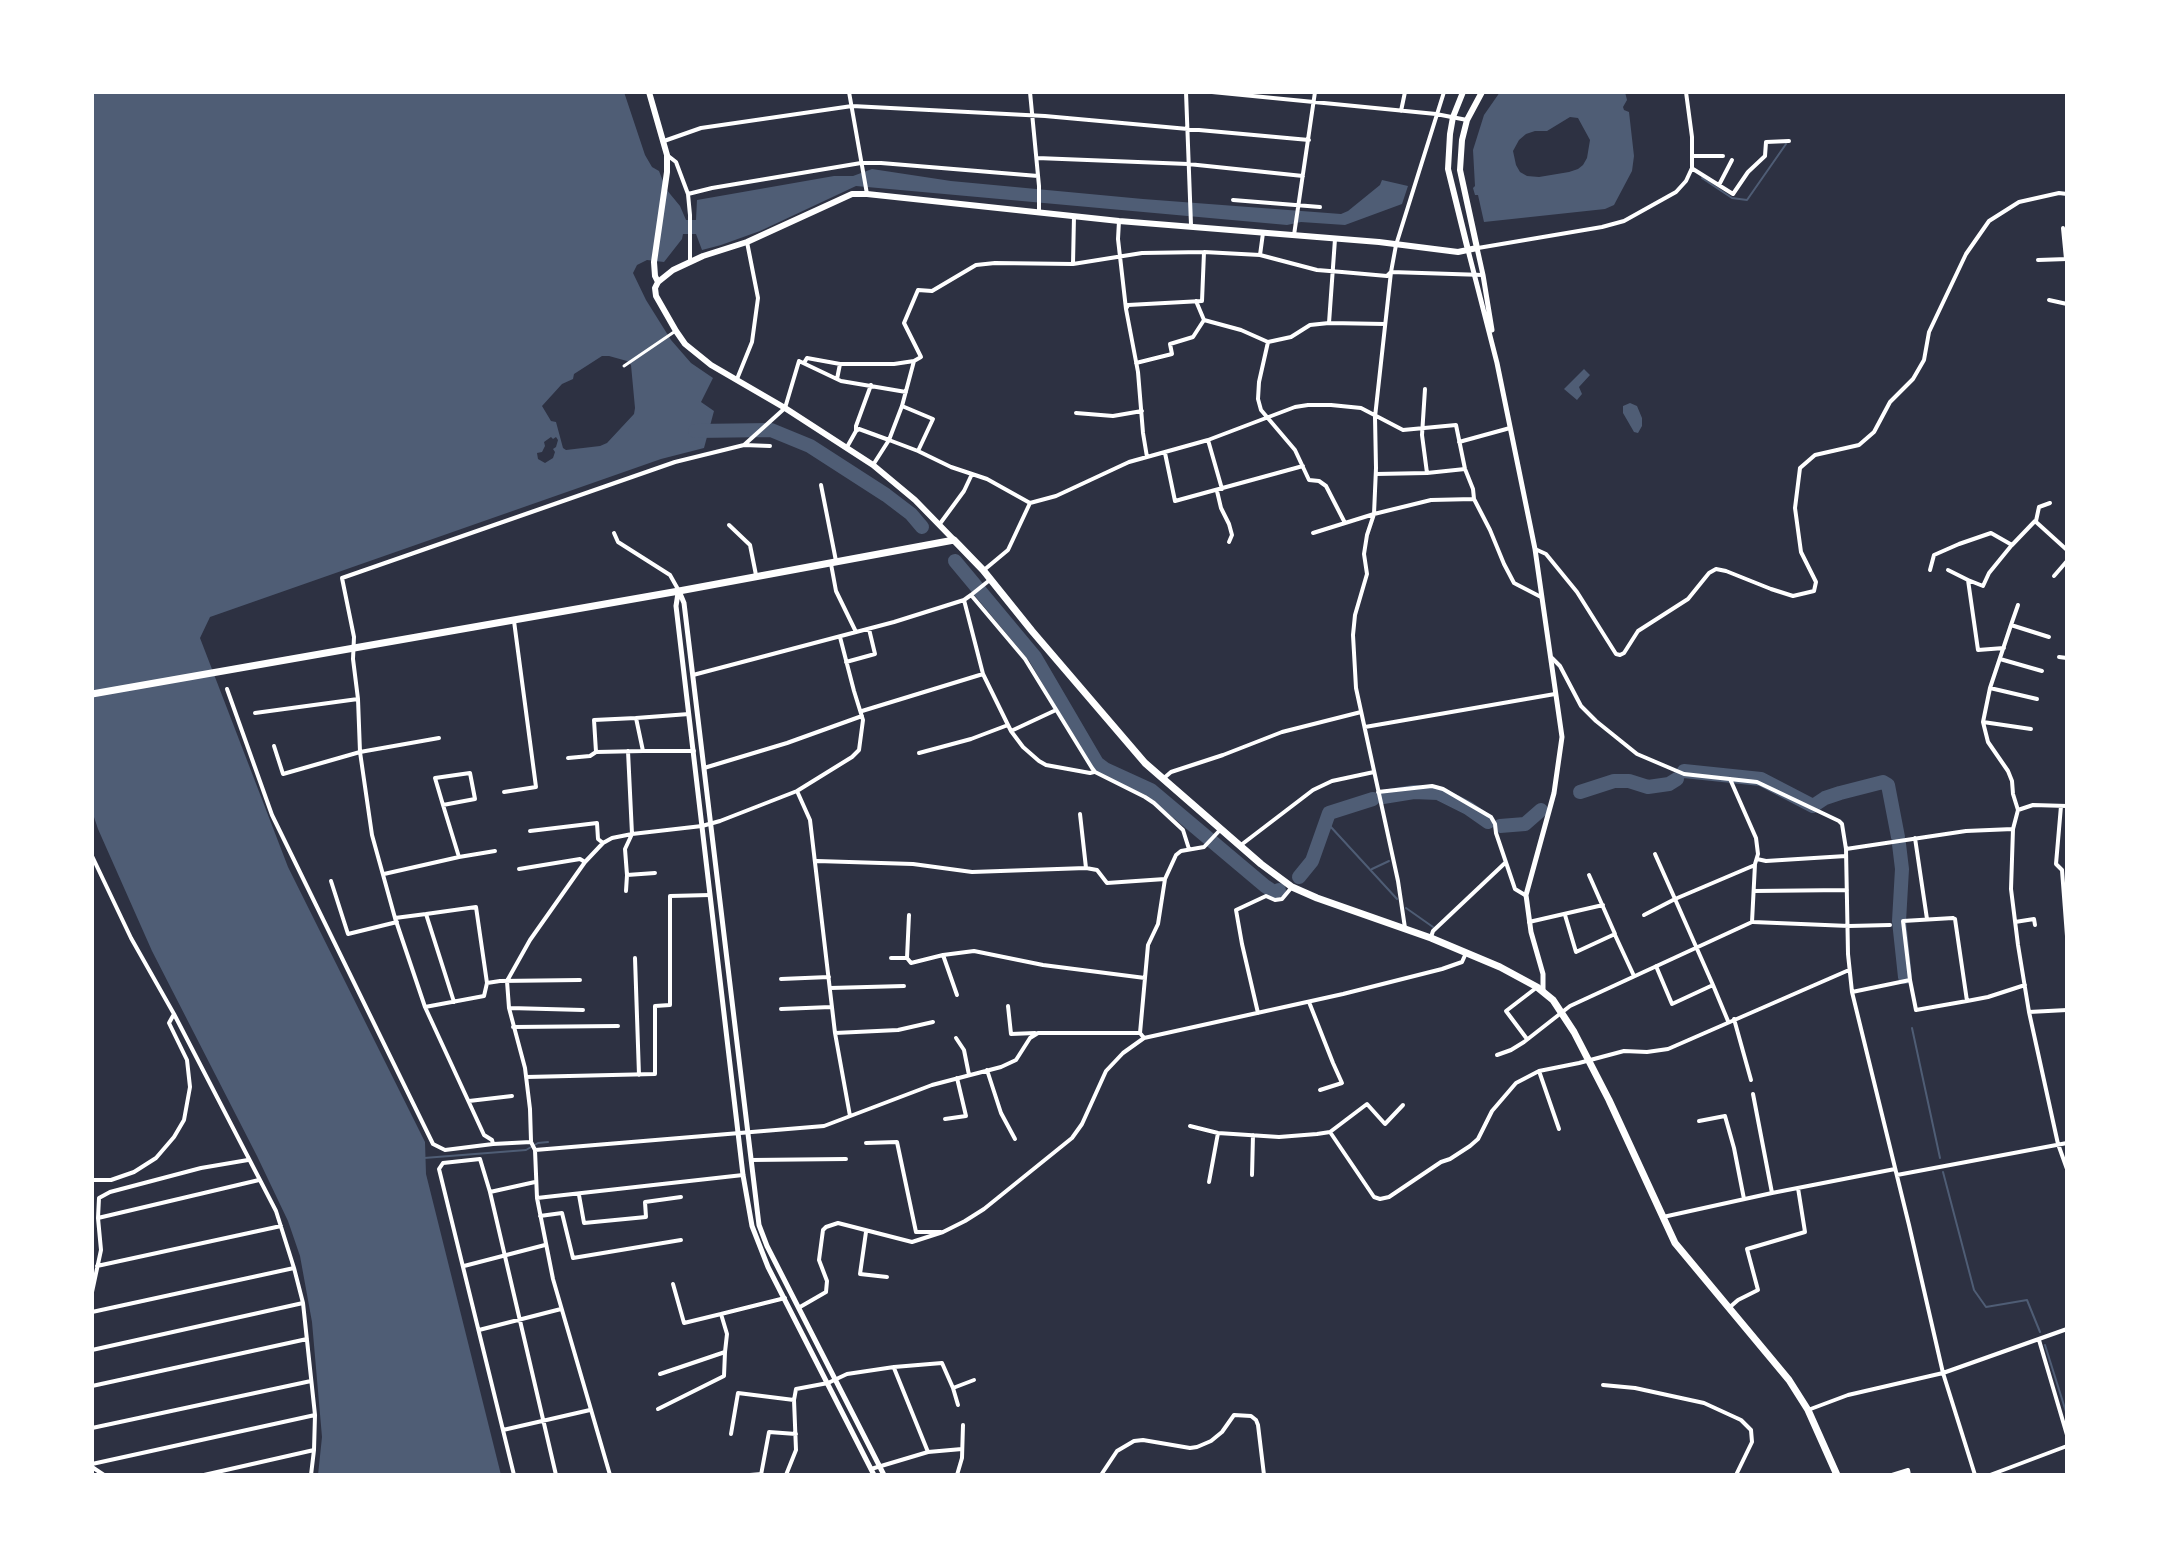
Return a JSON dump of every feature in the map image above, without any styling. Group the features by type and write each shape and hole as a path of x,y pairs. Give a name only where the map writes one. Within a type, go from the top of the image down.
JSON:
{"highway":[{"path":"92,694 954,540 991,579 1129,745 1162,780 1239,847 1292,887 1431,938 1500,967 1540,989 1561,1012 1589,1061 1675,1243 1789,1380 1808,1410 1837,1475"}],"main road":[{"path":"649,92 667,155 654,262 658,282"},
{"path":"1463,92 1453,117 1448,169 1468,250"},
{"path":"954,540 915,500 873,465 711,365 685,344 673,333 656,296 658,282 690,262 747,242 852,194 867,191 1119,221 1191,224 1263,233 1295,232 1458,252 1477,248 1460,170 1467,120 1482,92"}],"street":[{"path":"849,92 867,191"},
{"path":"1030,92 1039,213"},
{"path":"1186,92 1191,224"},
{"path":"1212,92 1436,114 1467,120"},
{"path":"1295,232 1315,92"},
{"path":"1401,111 1405,92"},
{"path":"1405,928 1398,881 1356,688 1353,635 1355,615 1367,574 1364,554 1374,514 1375,417 1391,272 1396,245 1444,92"},
{"path":"1497,363 1477,248 1575,233 1624,221 1676,192 1692,168 1692,137 1686,92"},
{"path":"664,141 701,128 852,106 1031,116 1309,140"},
{"path":"1692,168 1733,194 1748,172 1765,156 1766,142 1789,141"},
{"path":"667,155 676,162 688,194 690,262"},
{"path":"1692,156 1723,156"},
{"path":"1037,158 1188,164 1303,176"},
{"path":"1719,185 1732,160"},
{"path":"688,194 862,166 1038,176"},
{"path":"1535,549 1546,554 1562,573 1616,654 1620,655 1638,631 1688,599 1716,569 1793,596 1814,591 1816,582 1801,552 1795,508 1800,468 1815,455 1859,445 1874,432 1890,402 1913,379 1924,360 1929,332 1966,254 1989,221 2019,202 2067,194"},
{"path":"1233,200 1298,208 1320,207"},
{"path":"1073,264 1074,216"},
{"path":"1119,221 1118,239 1126,309 1147,457"},
{"path":"2038,260 2066,259 2063,228"},
{"path":"1260,255 1263,233"},
{"path":"1329,323 1335,239"},
{"path":"737,380 752,342 758,298 747,242"},
{"path":"1468,250 1497,363 1535,549 1562,737 1554,793 1526,895 1529,922 1543,974 1540,989 1506,1011 1527,1039"},
{"path":"804,363 807,358 840,364 914,361 921,357 904,323 918,290 932,291 976,265 1073,264 1142,253 1204,252 1260,255 1317,270 1387,276 1391,272 1483,275"},
{"path":"1126,309 1128,305 1202,301 1204,252"},
{"path":"2049,300 2067,304"},
{"path":"1196,301 1204,320"},
{"path":"1204,320 1241,330 1268,342 1291,337 1310,325 1385,324"},
{"path":"1136,363 1172,354 1170,344 1193,337 1204,320"},
{"path":"624,366 673,333"},
{"path":"1268,342 1259,382 1261,410 1289,442 1309,480 1326,486 1345,523"},
{"path":"746,443 785,408 799,361 841,381 906,392"},
{"path":"873,465 889,440 914,361"},
{"path":"837,379 840,364"},
{"path":"847,447 856,431 871,385"},
{"path":"1425,389 1422,429 1427,473"},
{"path":"902,406 933,419 918,451"},
{"path":"856,431 859,429 918,451 999,485 1030,503 1056,496 1129,462 1208,440 1295,407 1361,408 1403,430 1456,425 1474,499 1514,583 1541,597"},
{"path":"1076,413 1113,416 1142,411"},
{"path":"1459,442 1510,428"},
{"path":"1208,440 1221,508 1232,535 1229,542"},
{"path":"493,1144 484,1135 425,1007 372,835 360,752 354,637 342,578 675,462 746,443 770,446"},
{"path":"1165,453 1175,501 1303,466"},
{"path":"1376,474 1465,469"},
{"path":"939,525 964,491 972,474"},
{"path":"821,485 836,591 856,633"},
{"path":"1313,533 1431,500 1474,499"},
{"path":"983,570 1008,550 1030,503"},
{"path":"1948,570 1983,586 1989,573 2035,521 2039,507 2050,503"},
{"path":"2035,521 2067,550"},
{"path":"729,525 750,545 756,577"},
{"path":"614,533 618,542 670,575 684,603 759,1225 884,1475"},
{"path":"1930,570 1934,555 1991,533 2012,545"},
{"path":"2054,576 2067,561"},
{"path":"693,675 856,633 964,600 991,579"},
{"path":"1968,580 1978,650 2004,648"},
{"path":"679,591 676,606 743,1175 752,1226 768,1267 872,1472 879,1466 928,1452 962,1449"},
{"path":"973,594 1025,659 1095,772 1154,803 1183,830 1189,849"},
{"path":"964,600 983,674 1011,731 1023,747 1046,765 1095,772"},
{"path":"2018,605 1990,688 1983,722 1988,742 2012,781 2018,810 2013,829 2011,889 2015,922 2029,1012 2058,1144 2067,1169"},
{"path":"504,792 536,787 514,621"},
{"path":"2011,625 2049,637"},
{"path":"846,662 875,654 869,629"},
{"path":"610,1475 545,1245 535,1182 535,1150 531,1142 526,1077 509,1008 507,981 530,940 585,862 603,843 632,834 710,824 797,791 859,750 862,713 840,637"},
{"path":"1551,656 1560,666 1581,706 1637,754 1684,774 1757,782 1842,824 1846,849 1852,992 1943,1373 1975,1475"},
{"path":"2059,657 2067,658"},
{"path":"2000,659 2042,671"},
{"path":"704,768 787,743 862,713 983,674"},
{"path":"1990,688 2037,699"},
{"path":"227,689 272,815 433,1144 445,1150 531,1142"},
{"path":"1365,727 1555,694"},
{"path":"255,713 358,699"},
{"path":"1011,731 1057,710"},
{"path":"1162,780 1171,772 1282,732 1361,712"},
{"path":"596,752 594,720 689,714"},
{"path":"636,718 643,751"},
{"path":"1983,722 2031,729"},
{"path":"919,753 1008,725"},
{"path":"274,746 283,774 360,752 439,738"},
{"path":"626,891 625,849 632,834 628,751"},
{"path":"568,758 590,756 596,752 694,751"},
{"path":"1239,847 1313,790 1332,781 1374,772"},
{"path":"443,805 475,799 470,773 435,778 443,805 459,857"},
{"path":"1730,779 1756,838 1758,854 1752,922"},
{"path":"1378,792 1432,786 1443,789 1491,817 1515,889 1526,895"},
{"path":"797,791 810,820 835,1033 850,1116"},
{"path":"2018,810 2033,805 2064,806 2056,864 2062,870 2067,936"},
{"path":"1080,814 1086,868"},
{"path":"530,831 597,823 598,839 603,843"},
{"path":"1846,849 1966,831 2013,829"},
{"path":"1144,1038 1140,1033 1148,945 1158,924 1165,879 1176,855 1208,844 1220,830"},
{"path":"1915,838 1927,919"},
{"path":"383,874 495,851"},
{"path":"1655,854 1728,1021"},
{"path":"92,856 131,938 276,1211 303,1303 315,1415 311,1475"},
{"path":"1644,915 1756,862 1846,856"},
{"path":"519,869 580,859 585,862"},
{"path":"815,861 913,864 972,872 1086,868 1097,870 1107,883 1165,879"},
{"path":"1431,938 1433,931 1505,863"},
{"path":"627,875 655,873"},
{"path":"1589,875 1634,976"},
{"path":"331,881 348,934 396,920 476,907 487,983 484,996 425,1007"},
{"path":"1258,1013 1236,910 1266,896 1282,899 1292,887"},
{"path":"1754,891 1847,890"},
{"path":"526,1077 655,1074 655,1006 670,1005 670,896 711,894"},
{"path":"1529,922 1603,905"},
{"path":"426,914 454,1002"},
{"path":"909,915 907,958 911,963 974,951 1043,965 1145,978"},
{"path":"1565,915 1576,952 1615,934"},
{"path":"1967,1001 1955,919 1903,921 1916,1010 1967,1001 1988,997 2025,985"},
{"path":"2015,922 2034,919 2035,925"},
{"path":"1497,1055 1511,1050 1561,1012 1752,922 1890,925"},
{"path":"800,1307 826,1292 827,1281 819,1260 826,1227 838,1223 912,1242 943,1232 984,1209 1072,1138 1082,1124 1106,1071 1123,1053 1144,1038 1442,969 1462,962 1466,953"},
{"path":"943,955 957,995"},
{"path":"635,958 639,1075"},
{"path":"891,958 907,958"},
{"path":"1656,966 1672,1004 1713,985"},
{"path":"1330,1132 1374,1197 1389,1197 1470,1146 1478,1139 1492,1111 1516,1083 1539,1071 1624,1051 1668,1049 1849,970"},
{"path":"781,979 829,977"},
{"path":"487,983 580,980"},
{"path":"1852,992 1910,980"},
{"path":"830,988 904,986"},
{"path":"1309,1002 1342,1083 1320,1090"},
{"path":"1008,1006 1011,1034 1140,1033"},
{"path":"781,1009 832,1007"},
{"path":"509,1008 583,1010"},
{"path":"2029,1012 2067,1010"},
{"path":"92,1180 111,1180 134,1172 156,1158 184,1120 190,1087 187,1060 169,1023 174,1014"},
{"path":"1734,1019 1751,1080"},
{"path":"835,1033 898,1030 933,1022"},
{"path":"513,1027 618,1026"},
{"path":"535,1150 824,1126 932,1085 1016,1060 1030,1038 1038,1033"},
{"path":"956,1038 964,1050 969,1075"},
{"path":"987,1070 1001,1113 1015,1139"},
{"path":"1539,1071 1559,1129"},
{"path":"945,1119 966,1116 957,1078"},
{"path":"1753,1094 1772,1193"},
{"path":"469,1101 512,1096"},
{"path":"1190,1126 1218,1133 1279,1137 1330,1132 1367,1104 1385,1124 1403,1105"},
{"path":"1699,1121 1725,1116 1744,1199"},
{"path":"1209,1182 1218,1133"},
{"path":"1252,1175 1253,1135"},
{"path":"866,1143 897,1142 916,1232 943,1232"},
{"path":"1662,1217 1798,1188 2067,1143"},
{"path":"514,1475 439,1169 443,1163 480,1159 556,1475"},
{"path":"751,1160 846,1159"},
{"path":"92,1292 101,1250 98,1200 110,1192 201,1168 249,1160"},
{"path":"537,1198 743,1175"},
{"path":"98,1218 260,1180"},
{"path":"490,1192 535,1182"},
{"path":"1729,1308 1758,1290 1747,1249 1805,1232 1798,1188"},
{"path":"578,1194 584,1223 646,1217 645,1202 681,1197"},
{"path":"540,1216 562,1213 573,1258 681,1240"},
{"path":"97,1266 281,1226"},
{"path":"866,1232 860,1274 887,1277"},
{"path":"464,1266 545,1245"},
{"path":"92,1312 294,1268"},
{"path":"673,1284 684,1323 785,1298"},
{"path":"92,1350 303,1303"},
{"path":"479,1330 561,1309"},
{"path":"658,1409 724,1376 727,1334 721,1314"},
{"path":"1808,1410 1848,1395 1943,1373 2067,1329"},
{"path":"92,1386 307,1339"},
{"path":"2039,1340 2067,1435"},
{"path":"660,1374 725,1352"},
{"path":"786,1475 796,1450 796,1389 828,1383 847,1374 942,1363 958,1405"},
{"path":"894,1367 928,1452"},
{"path":"953,1388 974,1380"},
{"path":"92,1428 311,1381"},
{"path":"1603,1385 1635,1388 1704,1403 1741,1420 1751,1430 1752,1442 1736,1475"},
{"path":"731,1434 738,1393 794,1400"},
{"path":"503,1430 591,1410"},
{"path":"92,1466 315,1415"},
{"path":"1101,1475 1117,1451 1134,1441 1197,1447 1222,1432 1234,1415 1251,1416 1256,1420 1264,1475"},
{"path":"957,1475 962,1458 963,1425"},
{"path":"750,1475 762,1474 769,1432 796,1434"},
{"path":"1990,1475 2067,1446"},
{"path":"204,1475 314,1450"},
{"path":"92,1466 104,1475"},
{"path":"1892,1475 1908,1470 1909,1475"}],"water":[{"path":"92,92 624,92 645,155 652,167 659,171 666,189 680,206 686,220 696,220 697,200 834,176 853,176 872,169 951,181 1341,214 1380,185 1382,180 1408,186 1402,204 1345,225 1301,222 1287,225 856,186 760,231 721,245 702,250 696,234 683,234 664,262 647,260 637,265 633,273 671,340 691,363 713,378 701,402 714,411 704,448 661,459 210,617 200,638 288,867 425,1142 426,1174 501,1475 318,1475 322,1437 312,1322 300,1256 288,1221 257,1156 152,951 92,811","holes":["602,356 627,361 631,365 634,414 607,443 566,450 556,422 551,421 542,406 562,384","551,437 558,440 553,449 553,458 545,463 538,459 537,453 542,452 544,442"]},
{"path":"1500,92 1625,92 1627,100 1623,107 1629,112 1634,156 1632,171 1614,205 1605,209 1484,222 1478,195 1475,195 1473,188 1473,150 1484,115","holes":["1570,117 1578,118 1590,140 1583,165 1569,172 1539,177 1520,172 1513,151 1519,140 1535,131 1547,131"]},
{"path":"1584,369 1590,375 1579,387 1582,394 1577,400 1564,389"},
{"path":"1630,403 1637,406 1642,418 1638,433 1634,432 1623,413 1623,406"}],"waterway":[{"path":"1702,178 1732,198 1747,200 1786,144"},
{"path":"695,431 771,430 810,446 886,495 911,514 922,527"},
{"path":"955,561 1035,657 1097,763 1151,790 1265,886 1274,892 1279,890"},
{"path":"1684,771 1761,779 1813,806 1825,798 1883,782 1888,785 1898,837"},
{"path":"1580,792 1614,781 1629,781 1648,787 1669,784 1677,779"},
{"path":"1383,797 1414,792 1438,793 1488,822"},
{"path":"1299,877 1312,861 1329,813 1373,799"},
{"path":"1500,826 1525,824 1541,810"},
{"path":"1323,827 1330,826 1397,899"},
{"path":"1899,844 1902,869 1899,921 1905,977"},
{"path":"1372,869 1389,861"},
{"path":"1406,908 1433,927"},
{"path":"1912,1028 1940,1158"},
{"path":"424,1158 526,1150 538,1143 548,1142"},
{"path":"1943,1172 1974,1290 1986,1307 2027,1300 2040,1332"},
{"path":"2045,1345 2067,1415"}]}
